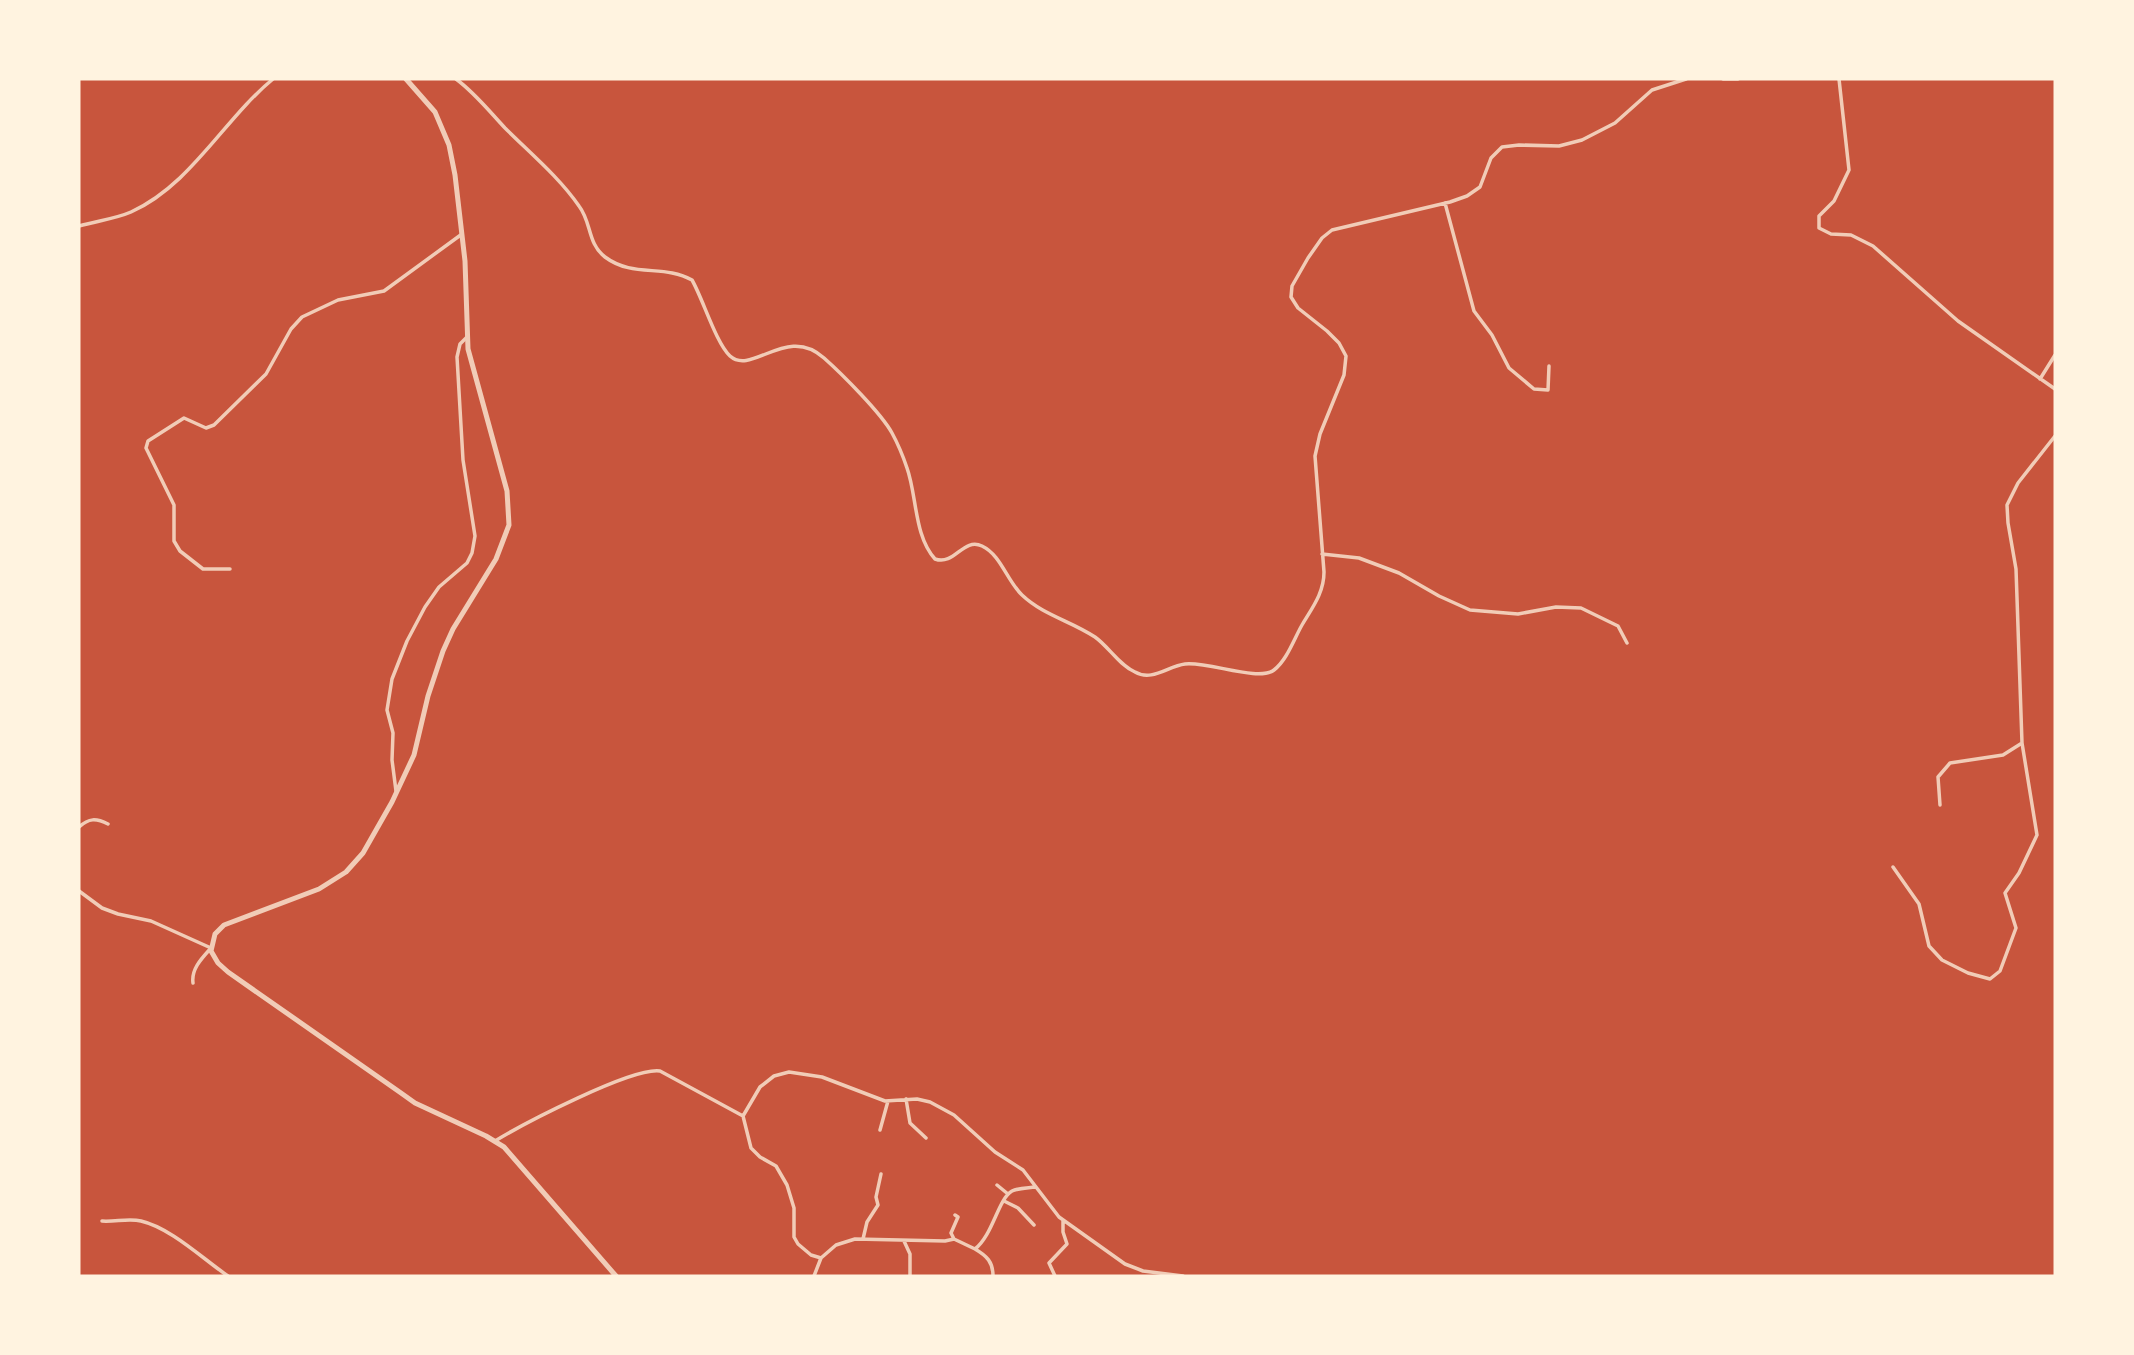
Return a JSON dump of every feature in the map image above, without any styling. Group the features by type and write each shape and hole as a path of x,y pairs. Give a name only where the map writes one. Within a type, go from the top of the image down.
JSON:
{"street":[{"path":"79,226 130,212 167,189 247,101 273,79"},
{"path":"193,984 192,976 197,966 211,948 215,934 223,925 319,889 346,872 363,853 397,794 414,755 428,696 443,651 453,629 496,559 509,524 508,491 470,361 462,233 455,175 444,129 435,112 406,79"},
{"path":"456,79 480,100 572,196 585,215 588,232 599,251 616,265 626,269 670,273 692,280 732,358 748,361 794,345 808,347 826,359 892,432 908,470 926,545 935,559 948,560 971,544 981,545 992,554 1024,598 1048,614 1096,638 1133,672 1150,675 1190,663 1213,665 1249,674 1269,673 1286,654 1322,588 1324,572 1315,469 1316,446 1344,375 1346,356 1339,343 1298,307 1291,297 1292,286 1322,238 1332,230 1467,196 1480,187 1491,158 1498,149 1506,146 1559,146 1582,140 1615,123 1652,90 1686,79"},
{"path":"1723,79 1738,79"},
{"path":"1839,79 1847,132 1849,170 1834,201 1819,216 1819,228 1831,234 1851,235 1873,246 1958,321 2055,389"},
{"path":"1445,203 1474,311 1492,335 1508,368 1534,389 1548,390 1549,366"},
{"path":"230,569 203,569 180,551 174,541 174,505 146,448 148,441 184,418 204,427 212,427 266,374 291,329 302,317 338,300 384,290 462,233"},
{"path":"397,794 391,760 393,733 387,709 392,679 407,641 425,607 439,587 467,563 475,536 462,450 457,357 460,344 467,336"},
{"path":"2040,379 2055,355"},
{"path":"1894,867 1919,904 1929,946 1942,960 1968,973 1990,979 2000,971 2016,928 2005,893 2037,835 2022,743 2016,569 2007,505 2018,483 2055,436"},
{"path":"1322,554 1359,558 1399,573 1470,610 1518,614 1556,607 1581,608 1618,626 1627,643"},
{"path":"1940,805 1938,777 1950,763 2003,755 2022,743"},
{"path":"79,827 92,819 108,824"},
{"path":"79,891 102,908 151,921 211,948 214,958 228,972 415,1103 495,1141 514,1157 616,1276"},
{"path":"495,1141 546,1114 622,1080 650,1071 660,1071 743,1116"},
{"path":"821,1258 811,1255 794,1237 794,1208 787,1185 776,1166 751,1148 743,1116 760,1087 774,1076 789,1072 822,1077 888,1101 906,1099 930,1102 946,1110 995,1152 1023,1170 1063,1220 1142,1276"},
{"path":"906,1099 910,1123 926,1138"},
{"path":"880,1130 888,1101"},
{"path":"863,1239 867,1222 878,1205 876,1197 881,1174"},
{"path":"997,1185 1009,1194"},
{"path":"975,1249 989,1232 1009,1194 1035,1187"},
{"path":"1004,1200 1018,1208 1034,1225"},
{"path":"955,1214 958,1217 951,1233 954,1239 989,1259 993,1276"},
{"path":"102,1221 137,1220 148,1223 182,1242 228,1276"},
{"path":"1055,1276 1049,1263 1068,1244 1063,1231 1063,1220"},
{"path":"814,1276 821,1258 836,1245 863,1239 954,1239"},
{"path":"904,1240 910,1254 911,1276"},
{"path":"1135,1269 1183,1276"}]}
